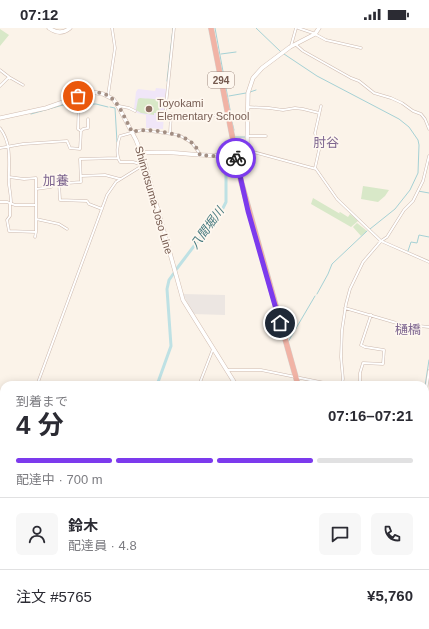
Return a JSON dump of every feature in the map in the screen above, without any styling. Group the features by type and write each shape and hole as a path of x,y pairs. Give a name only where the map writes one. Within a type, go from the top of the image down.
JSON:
{"highway":[{"name":"294","path":"210,28 233,154 295,381"}],"main road":[{"path":"49,28 60,33 70,28"},
{"path":"142,153 181,153 212,156 233,154 246,150 248,90 254,76 262,68 293,45 315,34 319,28"},
{"path":"0,118 46,108 78,96 95,92 108,95"},
{"name":"Shimotsuma-Joso Line","path":"108,95 118,106 142,153 144,165 181,296 232,379"}],"street":[{"path":"108,95 115,48 112,28"},
{"path":"174,28 165,114 248,116"},
{"path":"361,48 326,40 315,34 297,28 293,45 359,81 374,93 391,98 421,114 424,117 429,129"},
{"path":"0,70 9,77 23,84"},
{"path":"0,86 9,77"},
{"path":"78,96 78,129 82,131"},
{"path":"118,106 135,111"},
{"path":"315,168 319,152 315,133 321,106"},
{"path":"248,107 283,110 299,108 319,113"},
{"path":"170,134 171,115"},
{"path":"82,131 83,129 88,128 88,119"},
{"path":"0,128 6,138 10,160 9,177 11,203 10,216 8,220 9,230 12,233 36,232"},
{"path":"144,165 132,162 120,162 118,158 119,137 142,130 178,135 188,140 195,146 200,155"},
{"path":"0,148 67,141 70,148 80,149 82,131"},
{"path":"247,136 266,136"},
{"path":"246,150 315,168 337,199 381,241 429,262"},
{"path":"342,381 341,358 342,330 349,292 360,267 367,256 381,241 387,237 401,214 415,196 424,177 429,156"},
{"path":"36,189 51,187 54,184 59,183 81,182 80,159 118,158"},
{"path":"37,381 109,191 120,178 144,165"},
{"path":"81,176 105,175 120,178"},
{"path":"9,177 24,179 36,178 35,237"},
{"path":"64,177 65,183"},
{"path":"59,183 60,200 87,201 90,205 102,208"},
{"path":"0,202 18,205 36,205"},
{"path":"36,219 59,224 67,229"},
{"path":"345,308 400,324 429,327"},
{"path":"360,381 360,373 363,363 382,365 383,363 384,350 361,345 371,315"},
{"path":"201,381 213,349"},
{"path":"226,370 261,370 315,381"},
{"path":"427,381 429,371"}],"shaded area":[{"name":"Toyokami Elementary School","path":"156,88 166,89 163,129 146,128 146,115 137,113 134,109 136,92 138,89 155,91"},
{"path":"183,294 225,295 225,315 193,314"}],"green space":[{"path":"0,29 9,35 0,46"},
{"path":"138,99 160,101 159,113 154,113 154,115 141,113 136,110"},
{"path":"363,186 389,190 378,202 361,199"},
{"path":"313,198 342,215 339,213 340,212 348,217 350,214 358,221 351,227 311,204"},
{"path":"357,223 367,231 361,236 353,227"}],"waterway":[{"path":"167,81 173,28"},
{"name":"八間堀川","path":"215,28 231,115"},
{"path":"256,28 281,52"},
{"path":"221,54 236,52"},
{"path":"284,54 317,76 399,119 409,127 418,140 418,173 410,190 395,209 370,229"},
{"path":"250,92 256,90"},
{"path":"229,96 246,93"},
{"path":"31,114 63,105 96,104 108,107"},
{"path":"110,107 115,108 117,142"},
{"name":"八間堀川","path":"231,118 234,130"},
{"path":"235,137 245,137"},
{"name":"八間堀川","path":"226,141 226,153"},
{"name":"八間堀川","path":"175,271 226,202 226,158"},
{"path":"144,167 145,171"},
{"path":"418,191 429,193"},
{"path":"317,294 332,264 367,231"},
{"path":"408,251 411,242 417,243 419,235 429,237"},
{"name":"八間堀川","path":"158,381 171,346 167,289 169,280 174,273"},
{"path":"288,342 315,296"},
{"path":"426,381 429,360"}],"way so far":[{"path":"78,96 95,92 109,96 116,103 132,132 142,130 178,135 192,143 200,155 212,156 235,154 236,158"}],"place":[{"name":"Toyokami Elementary School","path":"149,109"}],"district":[{"name":"肘谷","path":"326,142"},
{"name":"加養","path":"56,180"},
{"name":"樋橋","path":"408,329"}],"route":[{"path":"236,158 248,211 280,323"}]}
